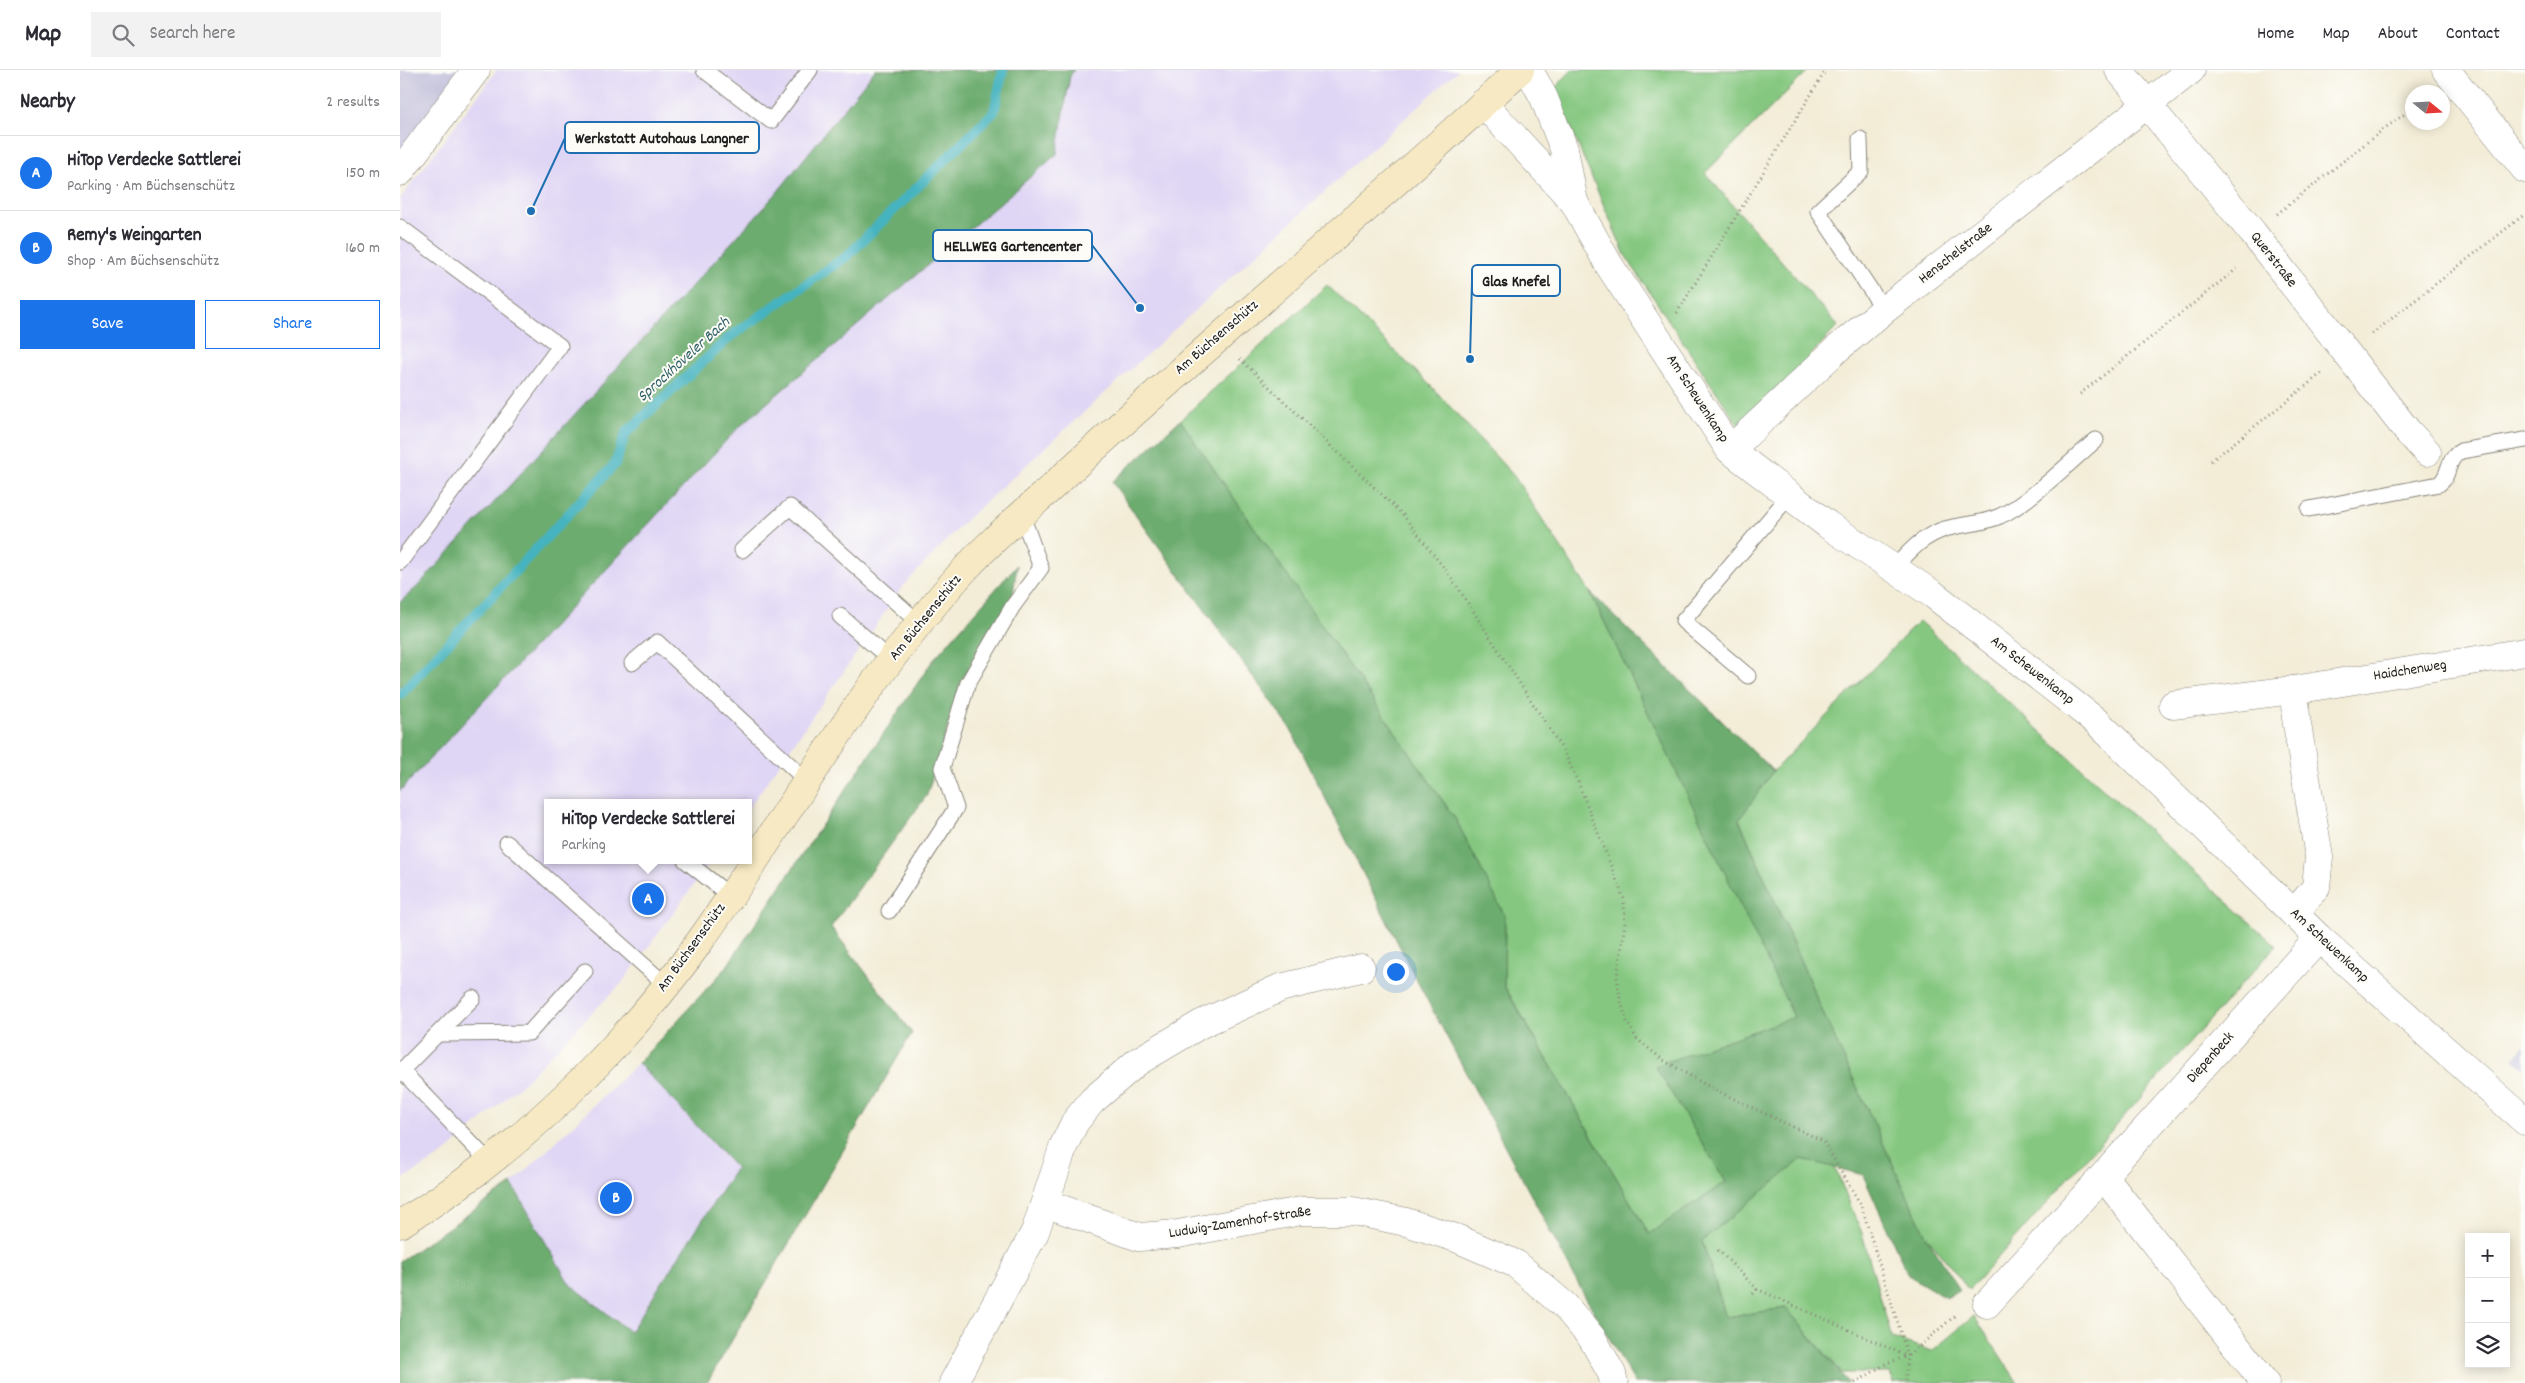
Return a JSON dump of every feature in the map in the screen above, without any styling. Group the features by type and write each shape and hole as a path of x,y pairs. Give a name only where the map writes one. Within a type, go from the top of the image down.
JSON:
{"street":[{"path":"400,172 476,70"},
{"name":"Am Büchsenschütz","path":"752,863 849,718 891,660 971,563 1154,394 1520,70"},
{"name":"Am Schewenkamp","path":"1529,70 1544,98 1564,149 1574,202"},
{"name":"Querstraße","path":"2119,70 2258,240 2408,432 2427,452"},
{"name":"Henschelstraße","path":"1730,450 1837,350 1884,310 2191,70"},
{"path":"2446,70 2525,169"},
{"name":"Am Schewenkamp","path":"1484,103 1574,202 1609,264 1730,450 1828,525 1934,595 2096,722 2319,938 2525,1121"},
{"name":"Haidchenweg","path":"2173,705 2294,690 2525,652"},
{"path":"2294,690 2296,718 2319,856 2316,887 2294,914"},
{"name":"Am Büchsenschütz","path":"400,1224 425,1210 526,1131 575,1086 621,1039 699,942 751,864"},
{"name":"Diepenbeck","path":"1987,1304 2319,938"},
{"path":"953,1383 1035,1232 1064,1145 1075,1122 1108,1086 1137,1062 1201,1024 1280,988 1361,968"},
{"path":"2104,1177 2264,1383"},
{"name":"Ludwig-Zamenhof-Straße","path":"1045,1203 1138,1237 1178,1234 1301,1211 1353,1211 1406,1222 1456,1238 1516,1264 1565,1306 1592,1338 1612,1374 1614,1383"}],"lane":[{"path":"704,70 771,122 810,70"},
{"path":"1860,139 1861,171 1818,211 1884,310"},
{"path":"400,227 560,346 400,562"},
{"path":"1894,568 1912,548 1928,536 1945,529 2000,516 2017,507 2096,440"},
{"path":"2309,509 2438,484 2446,476 2449,462 2461,451 2525,440"},
{"path":"1748,676 1683,621 1789,496"},
{"path":"742,550 790,507 920,623"},
{"path":"889,911 956,808 942,768 968,683 1014,606 1041,568 1022,515"},
{"path":"840,616 891,660"},
{"path":"632,663 657,642 807,781"},
{"path":"507,843 666,985"},
{"path":"690,864 730,896"},
{"path":"438,1034 529,1033 585,971"},
{"path":"473,998 401,1069 488,1161"}],"path":[{"path":"1659,341 1826,70"},
{"path":"2080,394 2385,128 2405,114"},
{"path":"1222,335 1245,366 1403,515 1451,577 1558,742 1578,782 1624,899 1625,924 1618,977 1625,1014 1637,1039 1663,1060 1715,1090 1823,1141 1861,1204 1908,1356 1906,1383"},
{"path":"1718,1250 1757,1288 1908,1356"},
{"path":"1752,1294 1757,1288"},
{"path":"1855,1383 1887,1363 1908,1356 1960,1312 1987,1304"}],"shaded area":[{"path":"400,70 461,70 400,153"},
{"path":"497,70 875,70 775,195 417,587 400,602 400,199"},
{"path":"1074,70 1458,70 965,521 904,585 752,803 752,799 544,799 544,864 709,864 622,983 523,1083 444,1154 400,1181 400,791 738,428 1057,154 1070,76"},
{"path":"2525,1045 2525,1069 2513,1059"},
{"path":"638,1063 736,1168 630,1332 569,1283 512,1184"}],"green space":[{"path":"875,70 1074,70 1070,76 1057,154 738,428 400,791 400,602 417,587 775,195"},
{"path":"1572,70 1809,70 1705,173 1838,326 1741,429 1625,255 1554,89"},
{"path":"1327,285 1430,385 1514,476 1590,592 1795,1017 1655,1066 1726,1182 1649,1234 1504,985 1505,916 1456,820 1180,420"},
{"path":"1180,420 1456,820 1505,916 1504,986 1649,1234 1726,1182 1655,1066 1794,1017 1590,592 1773,771 1739,820 1827,1022 1925,1234 1960,1290 1946,1298 1908,1275 1863,1175 1802,1159 1702,1241 1726,1317 1786,1308 1849,1383 1635,1383 1583,1293 1416,979 1290,728 1112,482"},
{"path":"1017,565 1013,594 962,680 927,795 831,927 912,1033 707,1383 400,1383 400,1261 512,1184 569,1283 630,1332 736,1168 638,1063 725,969 933,660"},
{"path":"1919,621 2276,946 1969,1290 1925,1234 1827,1022 1739,819 1773,771"},
{"path":"1801,1159 1834,1166 1862,1233 1892,1338 1932,1351 1974,1316 2018,1383 1894,1383 1890,1373 1842,1373 1786,1308 1726,1317 1702,1241"}],"waterway":[{"name":"Sprockhöveler Bach","path":"400,695 615,464 626,433 731,336 847,256 994,112 1003,70"}],"place":[{"name":"Werkstatt Autohaus Langner","path":"531,211"},
{"name":"HELLWEG Gartencenter","path":"1140,308"},
{"name":"Glas Knefel","path":"1470,359"},
{"name":"HiTop Verdecke Sattlerei","path":"648,899"},
{"name":"Remy's Weingarten","path":"616,1198"}]}
